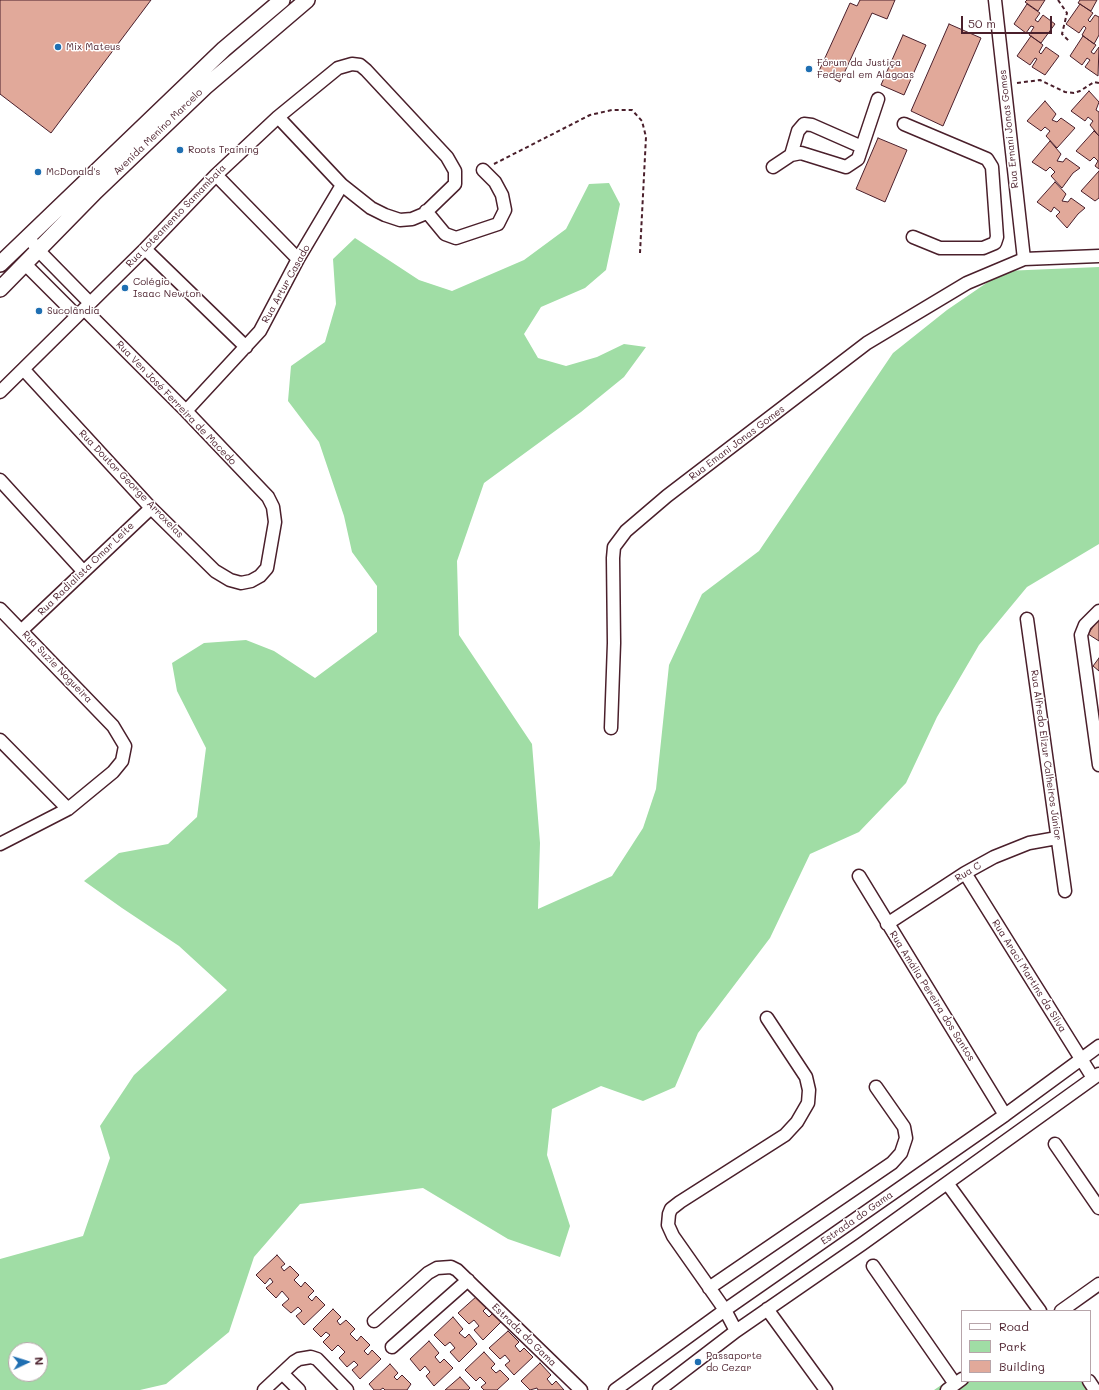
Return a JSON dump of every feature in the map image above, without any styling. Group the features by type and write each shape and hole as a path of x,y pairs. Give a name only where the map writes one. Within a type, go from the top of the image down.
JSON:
{"main road":[{"name":"Avenida Menino Marcelo","path":"0,263 29,238 224,49 282,0"},
{"name":"Avenida Menino Marcelo","path":"0,288 205,87 307,0"}],"street":[{"name":"Rua Ernani Jonas Gomes","path":"994,0 1024,258"},
{"name":"Rua Loteamento Samambaia","path":"0,392 145,249 216,175 278,116 338,68 352,64 360,65 450,160 456,171 455,184 426,211"},
{"path":"773,167 791,155 800,153 846,167 858,159 878,99"},
{"path":"278,116 342,185 371,208 400,220 412,219 426,211 445,234 456,238 498,224 505,210 502,196 495,182 483,170"},
{"path":"791,155 798,131 804,124 812,125 862,147"},
{"path":"904,124 987,159 992,167 997,237 995,243 983,248 940,248 913,236"},
{"path":"216,175 298,259"},
{"name":"Rua Artur Casado","path":"186,411 260,331 271,313 298,259 342,185"},
{"name":"Rua Ven José Ferreira de Macedo","path":"29,238 84,310"},
{"path":"145,249 246,347"},
{"path":"1024,258 1099,256"},
{"name":"Rua Emani Jonas Gomes","path":"611,728 614,643 613,558 614,547 618,539 667,496 867,343 967,283 1024,258"},
{"path":"0,263 14,275"},
{"name":"Rua Ven José Ferreira de Macedo","path":"25,264 84,310 186,411 268,498"},
{"name":"Rua Doutor George Arroxelas","path":"24,370 151,508 215,571 230,580 241,583 251,581 260,576 266,568 275,522 273,507 268,498"},
{"path":"0,480 83,571"},
{"name":"Rua Radialista Omar Leite","path":"22,630 151,508"},
{"name":"Rua Suzie Nogueira","path":"0,609 22,630 113,726 125,746 122,761 113,772 68,808 1,844"},
{"path":"1099,612 1085,625 1082,635 1097,738 1099,765"},
{"name":"Rua Alfredo Elizur Calheiros Júnior","path":"1026,619 1065,891"},
{"path":"0,740 68,808"},
{"name":"Rua C","path":"888,924 965,873 1014,848 1057,838"},
{"name":"Rua Araci Martins da Silva","path":"965,873 1081,1060 1096,1076"},
{"name":"Rua Amália Pereira dos Santos","path":"859,876 1005,1115"},
{"path":"736,1331 722,1306 673,1236 668,1225 668,1214 671,1209 680,1202 785,1135 796,1122 808,1103 809,1090 806,1077 767,1018"},
{"name":"Estrada do Gama","path":"615,1390 722,1306 1005,1115 1099,1046"},
{"path":"659,1390 675,1385 736,1331 1096,1076"},
{"path":"709,1288 892,1163 901,1153 906,1138 904,1127 876,1086"},
{"path":"1055,1144 1099,1208"},
{"path":"947,1183 1039,1310"},
{"path":"873,1266 955,1385"},
{"name":"Estrada do Gama","path":"374,1321 428,1273 438,1268 451,1267 457,1270 468,1280 580,1390"},
{"path":"392,1347 468,1280"},
{"path":"1062,1310 1099,1284"},
{"path":"767,1309 826,1390"},
{"path":"264,1390 299,1359 311,1356 317,1359 347,1390"},
{"path":"282,1373 299,1390"},
{"path":"1089,1382 1095,1390"}],"path":[{"path":"1058,0 1066,12 1062,34 1070,42"},
{"path":"1014,84 1040,80 1065,92 1074,93 1094,82 1099,83"},
{"path":"483,170 590,115 612,110 632,110 642,121 646,137 640,253"}],"green space":[{"path":"609,183 620,204 606,270 585,288 541,307 524,334 538,358 566,366 597,357 624,344 646,347 624,377 581,412 484,483 457,561 459,635 532,744 540,843 538,909 612,876 643,828 656,789 669,665 702,594 759,551 893,353 947,310 1004,271 1099,267 1099,544 1027,587 979,645 937,717 906,783 859,832 810,854 770,938 698,1033 675,1087 643,1101 601,1086 552,1109 547,1155 570,1226 560,1257 508,1239 423,1188 300,1204 254,1257 229,1332 166,1384 140,1390 0,1390 0,1259 83,1236 110,1158 100,1126 134,1075 227,990 179,946 84,881 119,853 168,844 197,817 206,748 177,691 172,663 204,643 246,640 274,651 315,678 377,632 377,586 352,552 344,516 319,442 288,401 291,366 325,342 336,304 333,259 355,238 419,280 452,291 524,260 566,229 589,184"},
{"path":"961,1372 961,1382 1087,1382 1092,1390 934,1390"}],"building":[{"name":"Mix Mateus","path":"0,0 151,0 51,133 0,94"},
{"path":"860,0 895,0 887,19 872,13 840,82 819,71 850,3 857,6"},
{"path":"1027,0 1045,0 1038,11 1025,2"},
{"path":"1080,0 1097,0 1091,11 1078,3"},
{"path":"1027,4 1040,13 1035,20 1038,22 1043,15 1055,24 1041,43 1029,35 1034,27 1031,26 1026,33 1014,24"},
{"path":"1080,4 1093,13 1088,20 1090,22 1095,15 1099,17 1099,35 1094,44 1082,35 1086,28 1084,26 1079,33 1066,24"},
{"path":"949,24 981,38 943,126 911,111"},
{"path":"903,35 926,45 904,95 881,85"},
{"path":"1031,36 1043,45 1039,52 1041,54 1046,47 1059,56 1045,75 1032,67 1037,59 1035,58 1030,65 1017,56"},
{"path":"1083,36 1096,45 1091,52 1094,54 1099,47 1098,76 1085,67 1090,60 1087,58 1082,65 1070,56"},
{"path":"1089,91 1099,102 1096,110 1099,112 1099,136 1090,125 1093,121 1088,117 1085,121 1071,111"},
{"path":"1045,101 1056,114 1052,120 1057,122 1061,118 1075,128 1057,148 1046,136 1050,131 1045,127 1041,131 1027,121"},
{"path":"1094,131 1099,136 1099,169 1095,166 1098,161 1094,157 1090,161 1076,151"},
{"path":"878,138 907,150 885,202 856,189"},
{"path":"1050,141 1061,154 1057,161 1063,162 1066,158 1080,168 1073,173 1062,188 1051,176 1055,172 1050,167 1046,171 1032,162"},
{"path":"1099,171 1099,198 1095,201 1081,191"},
{"path":"1055,182 1066,194 1062,201 1068,202 1071,198 1085,208 1067,228 1056,216 1060,212 1054,207 1051,212 1037,202"},
{"path":"1099,618 1099,641 1088,634"},
{"path":"1099,658 1099,671 1093,666"},
{"path":"277,1255 285,1264 281,1267 284,1271 290,1266 299,1275 294,1280 301,1287 305,1282 314,1291 308,1297 312,1301 316,1296 325,1305 304,1325 296,1316 302,1311 298,1307 291,1313 282,1305 289,1299 282,1291 276,1298 266,1288 273,1282 270,1278 265,1284 256,1275"},
{"path":"477,1296 487,1307 483,1311 489,1317 493,1313 501,1322 483,1340 474,1330 479,1326 474,1320 469,1324 458,1313"},
{"path":"333,1309 341,1317 337,1321 340,1325 346,1320 355,1329 350,1334 357,1341 361,1336 370,1345 364,1351 368,1355 372,1350 381,1359 360,1379 352,1370 358,1365 354,1361 347,1367 339,1358 345,1352 338,1345 332,1351 323,1342 330,1335 326,1332 321,1337 313,1329"},
{"path":"453,1317 463,1329 459,1333 465,1338 469,1334 477,1344 459,1362 450,1352 455,1348 450,1342 445,1346 434,1335"},
{"path":"508,1331 519,1342 515,1346 520,1352 524,1348 533,1357 514,1375 505,1365 510,1361 505,1355 500,1359 489,1348"},
{"path":"429,1341 439,1353 435,1357 440,1363 444,1359 453,1368 434,1386 426,1376 430,1372 425,1366 420,1371 410,1359"},
{"path":"484,1352 495,1364 491,1368 496,1373 500,1370 509,1379 497,1390 484,1390 481,1387 486,1383 480,1377 476,1381 465,1370"},
{"path":"540,1363 551,1375 547,1379 552,1385 556,1381 564,1390 538,1390 537,1388 530,1390 521,1381"},
{"path":"390,1364 398,1373 394,1377 397,1380 402,1375 411,1384 407,1390 385,1390 383,1388 380,1390 374,1390 369,1384"},
{"path":"460,1377 470,1388 468,1390 445,1390"}],"place":[{"name":"Mix Mateus","path":"58,47"},
{"name":"Fórum da Justiça Federal em Alagoas","path":"809,69"},
{"name":"Roots Training","path":"180,150"},
{"name":"McDonald's","path":"38,172"},
{"name":"Colégio Isaac Newton","path":"125,288"},
{"name":"Sucolândia","path":"39,311"},
{"name":"Passaporte do Cezar","path":"698,1362"}]}
